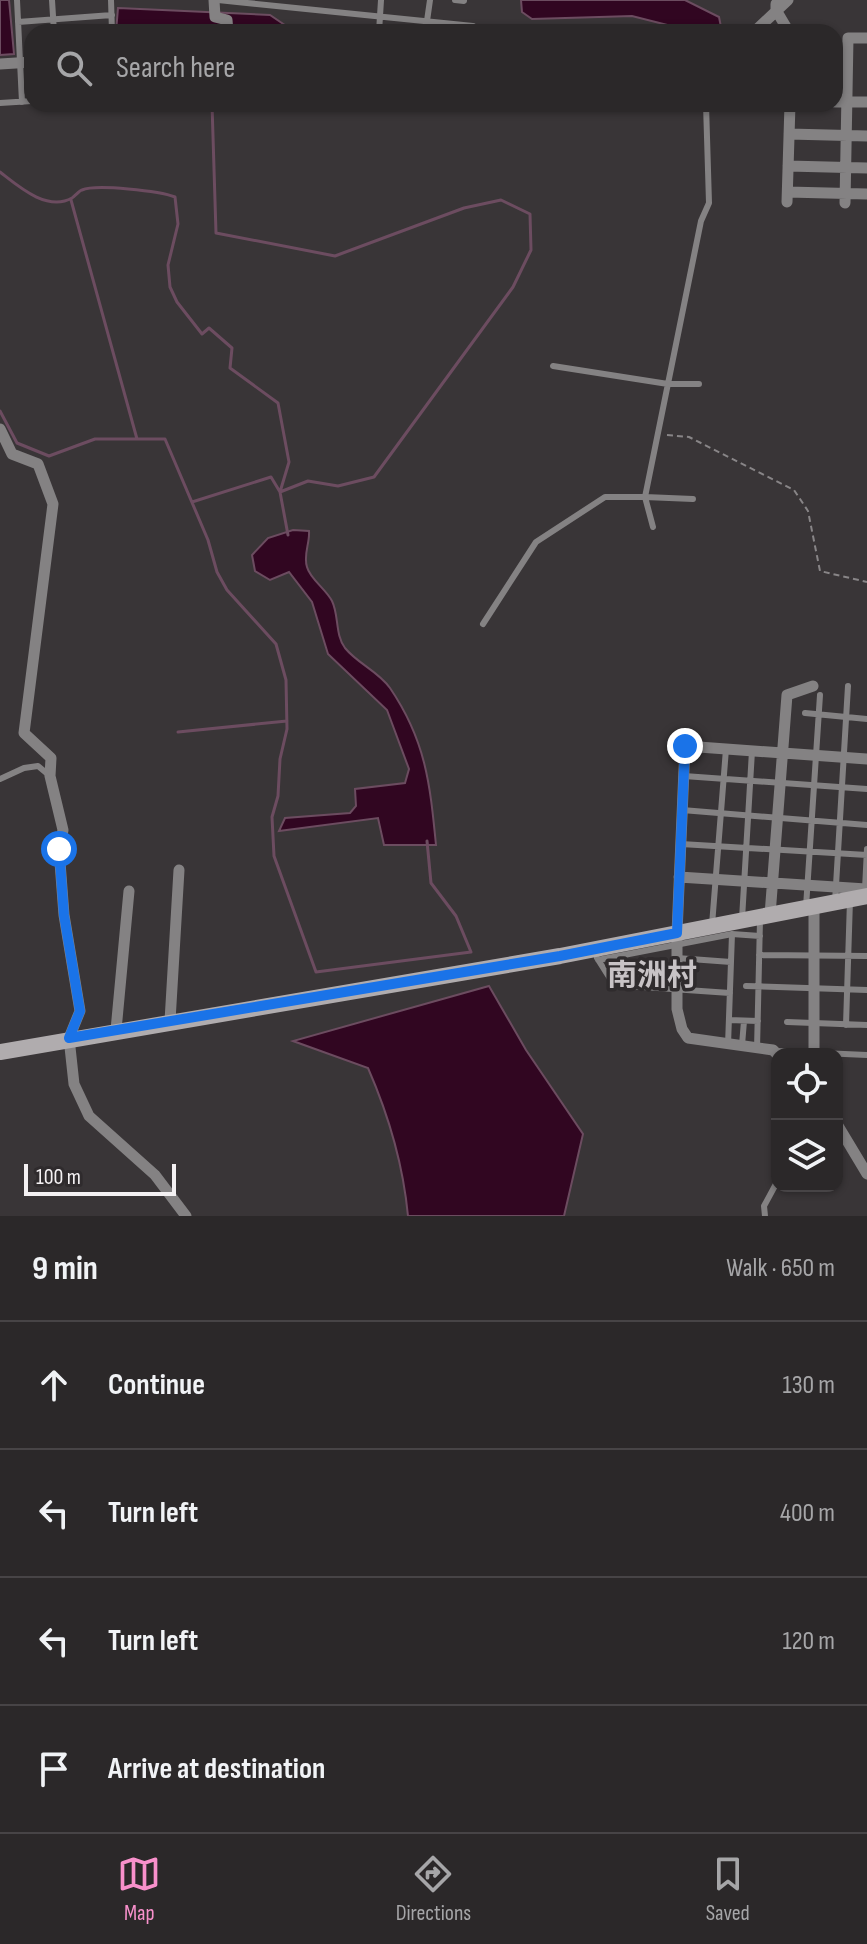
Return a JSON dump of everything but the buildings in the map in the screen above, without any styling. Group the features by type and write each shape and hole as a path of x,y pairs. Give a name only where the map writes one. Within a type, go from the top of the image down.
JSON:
{"street":[{"path":"216,0 215,17 227,20 227,24"},
{"path":"761,24 776,5 788,0"},
{"path":"776,5 785,24"},
{"path":"843,61 848,38 867,38"},
{"path":"0,64 24,63"},
{"path":"843,102 867,102"},
{"path":"790,112 788,197 845,198 867,194"},
{"path":"843,112 846,135 845,198"},
{"path":"789,134 867,136"},
{"path":"788,166 867,168"},
{"path":"0,429 12,454 38,464 53,504 24,733 51,758 50,776 63,830 59,849 64,915 80,1011 69,1038 74,1084 89,1116 155,1175 186,1216"},
{"path":"765,916 773,883 787,695 816,691"},
{"path":"771,1051 688,1038 682,1029 677,1009 677,939 685,746 867,759"},
{"path":"170,1021 179,870"},
{"path":"679,877 808,885 853,895"},
{"path":"116,1030 129,891"},
{"path":"0,1052 170,1021 595,955 677,939 712,926 736,926 853,895"},
{"path":"810,907 814,956 814,1048"},
{"path":"843,1134 867,1174"}],"lane":[{"path":"17,0 24,53"},
{"path":"52,0 53,24"},
{"path":"111,0 112,24"},
{"path":"216,0 455,24"},
{"path":"380,24 381,0"},
{"path":"427,21 430,0"},
{"path":"455,0 464,1"},
{"path":"18,22 112,15"},
{"path":"0,103 22,102 24,82"},
{"path":"653,527 645,497 701,221 709,203 706,112"},
{"path":"553,366 668,384 699,384"},
{"path":"483,624 536,542 605,497 693,499"},
{"path":"848,686 838,853 853,895"},
{"path":"810,907 808,885 818,714 816,691"},
{"path":"805,713 867,719"},
{"path":"712,926 726,749"},
{"path":"728,1045 731,962 744,881 752,751"},
{"path":"0,779 24,768 38,766 50,776"},
{"path":"684,776 867,789"},
{"path":"682,810 867,825"},
{"path":"681,844 867,855"},
{"path":"846,1025 853,895 867,849"},
{"path":"757,1049 760,936 765,916"},
{"path":"677,939 736,926 760,936"},
{"path":"595,955 614,985 730,993"},
{"path":"759,955 867,956"},
{"path":"677,958 731,962"},
{"path":"746,986 867,990"},
{"path":"729,1020 758,1021"},
{"path":"742,1047 744,1021"},
{"path":"787,1022 867,1025"},
{"path":"843,1054 867,1055"},
{"path":"765,1216 764,1206 772,1192"}],"path":[{"path":"658,435 689,437 794,490 808,511 820,571 867,582"}],"shaded area":[{"path":"0,0 9,0 14,54 0,55"},
{"path":"521,0 685,0 719,17 720,24 664,24 632,16 532,19 522,12"},
{"path":"118,8 270,15 283,24 117,24"},
{"path":"293,530 309,531 307,567 332,601 345,648 385,682 412,726 428,782 436,845 384,845 378,818 279,831 285,818 350,813 356,806 355,789 405,783 409,769 387,710 328,654 312,602 289,572 270,580 255,571 252,555 268,538"},
{"path":"489,986 526,1050 583,1134 564,1216 408,1216 394,1140 368,1068 293,1041"}],"waterway":[{"path":"212,112 216,233 335,256 464,208 501,200 530,214 531,250 513,287 374,477 338,486 308,481 280,492 288,535"},
{"path":"0,172 33,196 53,202 72,198 89,188 143,191 175,197 178,224 168,265 170,287 177,302 202,334 209,328 232,348 230,368 278,403 289,462 280,492 271,477 192,502"},
{"path":"71,200 137,439"},
{"path":"0,411 17,443 49,456 95,439 165,439 208,540 217,572 227,590 276,644 286,680 287,729 272,817 274,856 316,972 471,952 456,916 431,883 427,841"},
{"path":"178,732 287,721"}],"district":[{"name":"南洲村","path":"652,976"}],"route":[{"path":"59,849 64,915 80,1011 69,1038 560,956 677,933 685,746"}]}
